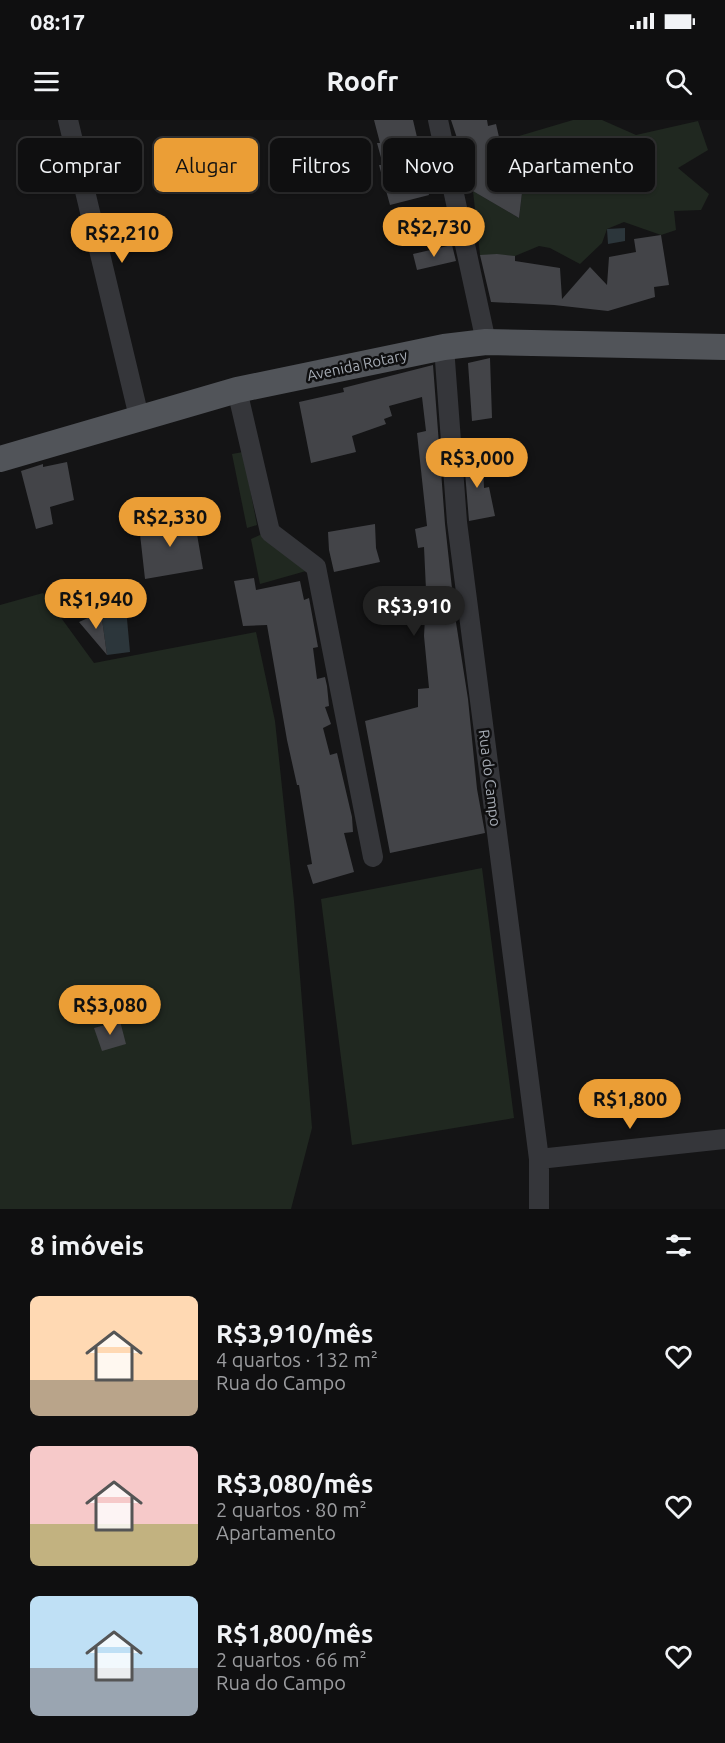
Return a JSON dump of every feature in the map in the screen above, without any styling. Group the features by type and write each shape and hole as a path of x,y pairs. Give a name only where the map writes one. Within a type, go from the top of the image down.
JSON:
{"main road":[{"name":"Avenida Rotary","path":"0,459 237,390 444,346 486,342 725,347"}],"street":[{"path":"68,120 139,417"},
{"path":"438,120 486,342"},
{"name":"Rua do Campo","path":"444,346 457,522 539,1159 539,1209"},
{"path":"237,390 270,532 316,567 373,857"},
{"path":"539,1159 725,1138"}],"shaded area":[{"path":"573,120 602,120 636,135 698,121 708,150 678,168 709,194 701,210 674,211 676,230 661,235 624,222 607,229 602,243 580,264 550,248 539,246 515,256 480,255 473,192 519,218 522,192 655,192 655,138 517,138"},
{"path":"625,228 625,241 608,244 607,229"},
{"path":"243,452 257,525 247,528 232,454"},
{"path":"262,534 306,571 260,584 251,539"},
{"path":"43,593 94,663 256,632 275,721 294,901 312,1128 291,1209 0,1209 0,605"},
{"path":"126,608 130,652 107,655 101,612"},
{"path":"482,868 514,1118 352,1145 321,899"}],"building":[{"path":"374,120 413,120 417,138 383,138 383,165 377,143 380,143"},
{"path":"451,120 487,120 488,126 496,124 499,138 487,138 487,192 522,192 519,218 475,192 475,138 457,138"},
{"path":"379,165 383,165 383,180"},
{"path":"386,192 428,192 429,195 390,205"},
{"path":"661,235 669,285 654,287 655,297 608,311 554,305 491,302 480,255 515,256 515,261 560,268 562,299 590,267 607,285 609,257 636,252 634,239"},
{"path":"452,245 456,261 417,270 413,254"},
{"path":"490,358 492,418 472,421 468,363"},
{"path":"433,365 445,524 455,616 468,699 477,789 485,833 390,853 365,721 418,707 418,689 429,688 424,636 425,618 430,618 428,590 426,590 424,547 418,548 415,529 427,526 417,433 426,431 422,397 389,406 392,416 384,419 386,424 352,436 356,452 311,463 299,402 344,392 343,388"},
{"path":"472,446 476,468 483,467 484,488 489,487 495,516 469,521 463,447"},
{"path":"67,462 74,500 50,507 53,524 36,529 21,471 43,464 43,467"},
{"path":"194,517 203,569 145,579 139,525"},
{"path":"375,524 376,548 380,562 334,572 328,532"},
{"path":"254,578 256,590 300,581 304,600 309,598 318,647 313,648 317,679 325,677 327,686 329,706 325,707 331,724 323,728 330,755 337,753 352,817 353,832 344,833 354,872 313,884 307,865 312,864 299,785 297,785 287,740 267,625 243,626 234,581"},
{"path":"101,612 107,655 79,622"},
{"path":"120,1021 126,1044 102,1051 94,1028"}]}
